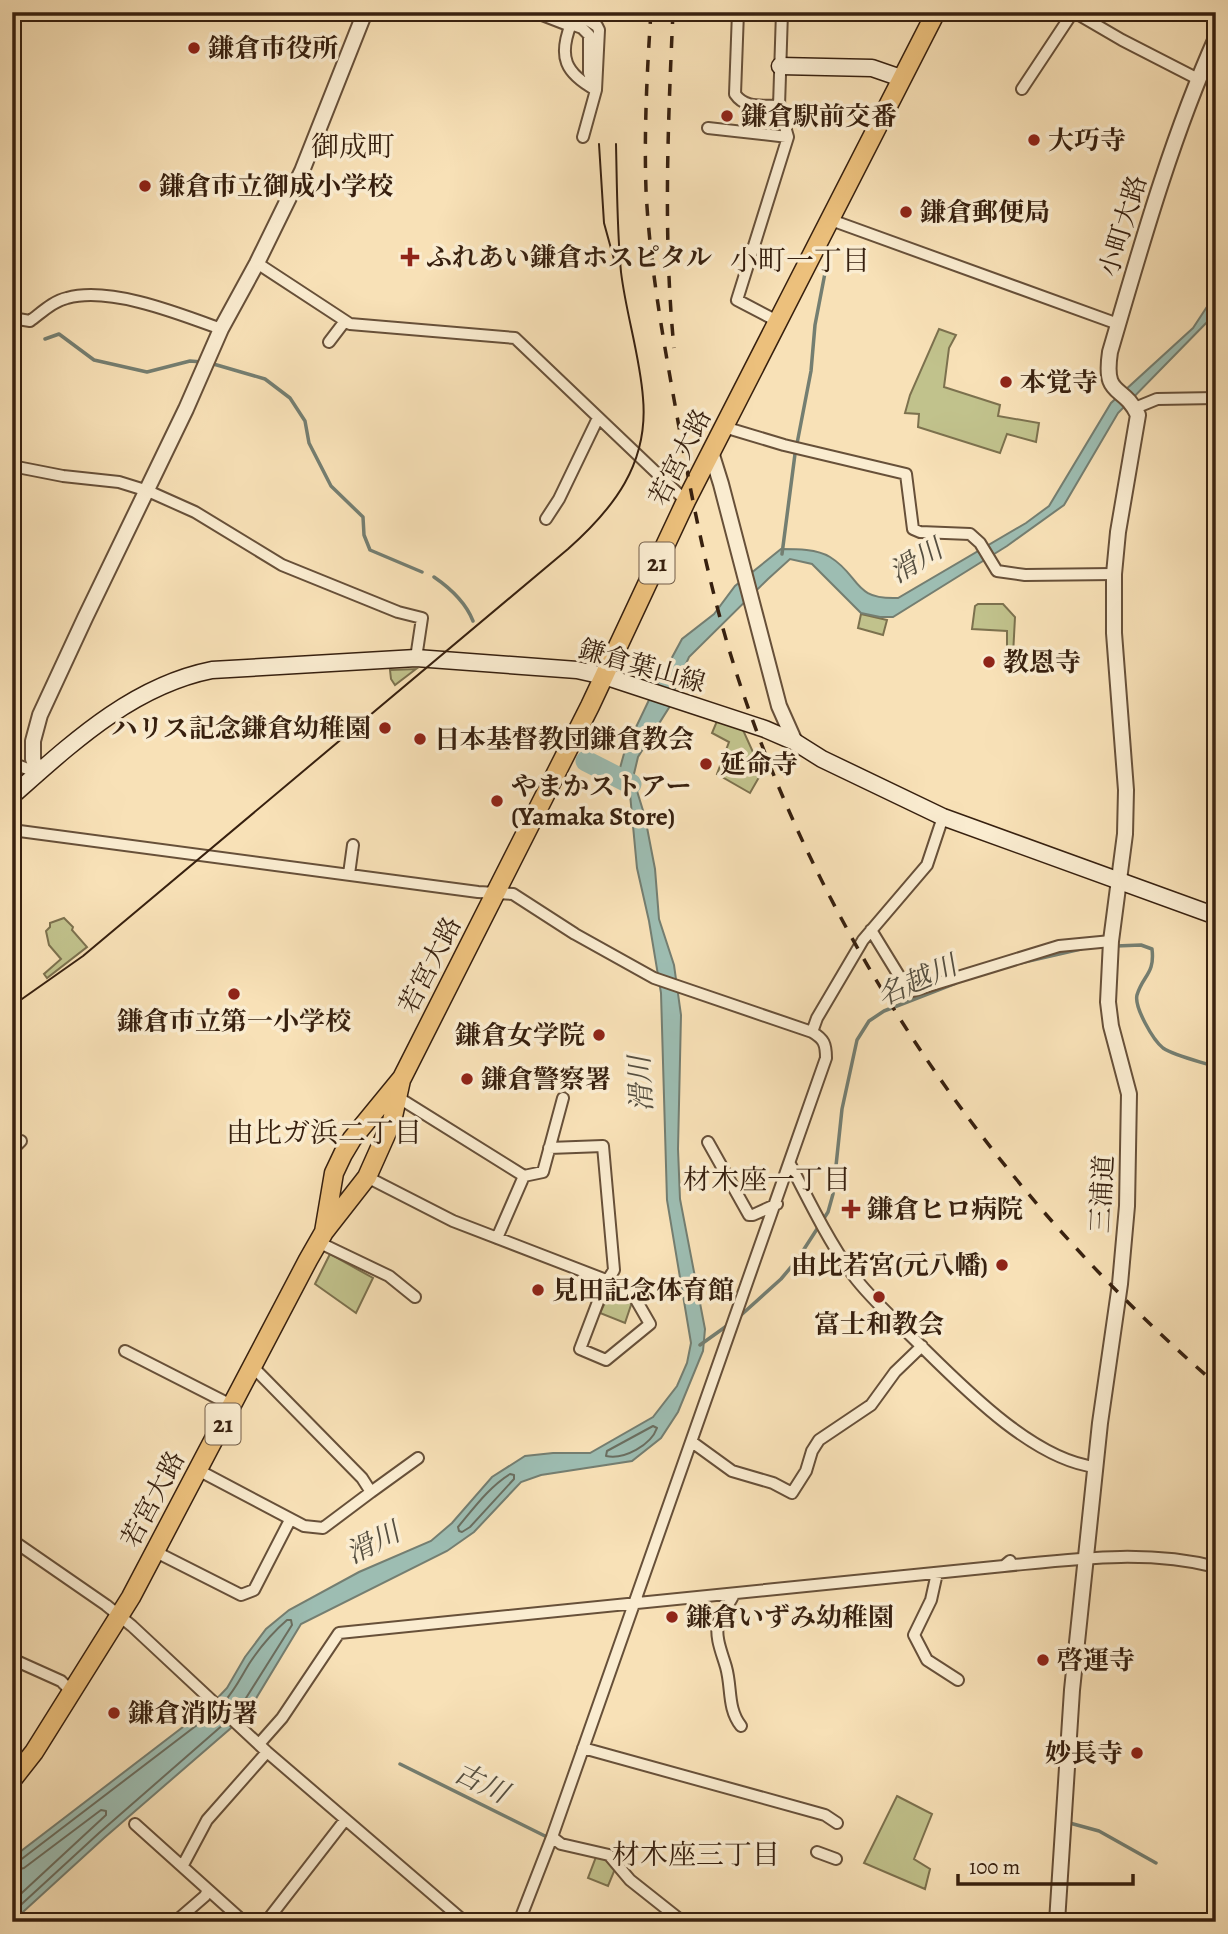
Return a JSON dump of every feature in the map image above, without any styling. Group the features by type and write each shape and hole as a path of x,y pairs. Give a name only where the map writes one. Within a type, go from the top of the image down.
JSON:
{"main road":[{"name":"若宮大路","path":"321,1237 334,1173 342,1154 402,1078 497,894 686,501 936,12"},
{"path":"780,66 872,68 901,78"},
{"name":"鎌倉葉山線","path":"12,796 93,727 158,687 188,675 212,670 416,659 576,670 604,676 746,722 795,742 822,759 943,817 1216,916"},
{"name":"若宮大路","path":"12,1780 34,1752 120,1616 321,1237 367,1177 384,1142 399,1098 402,1078"}],"street":[{"path":"38,773 33,760 33,750 40,715 148,491 221,329 302,171 365,12"},
{"path":"540,12 586,30 591,40 589,73 596,90"},
{"path":"738,12 735,93 748,105 779,106"},
{"path":"779,322 737,300 788,136 779,106 782,12"},
{"path":"1022,89 1074,12 1198,79"},
{"path":"571,24 586,19 599,30 596,90 583,136"},
{"path":"571,24 564,55 580,81 596,90"},
{"path":"566,39 577,34 591,40"},
{"name":"小町大路","path":"1132,404 1109,381 1108,369 1118,324 1150,215 1198,79 1216,38"},
{"path":"569,65 581,67 590,60"},
{"path":"708,128 788,136"},
{"path":"831,220 1118,324"},
{"path":"257,263 350,324 514,338 686,501"},
{"path":"12,318 30,321 64,299 80,295 136,300 221,329"},
{"path":"330,342 345,321"},
{"path":"1132,404 1157,399 1216,397"},
{"name":"三浦道","path":"1056,1922 1072,1690 1096,1467 1120,1284 1129,1152 1129,1094 1111,1026 1108,1002 1111,946 1125,834 1126,790 1114,633 1114,574 1118,532 1138,415 1132,404"},
{"path":"546,519 559,499 598,418"},
{"path":"724,427 906,474 913,530 970,534 980,543 997,571 1014,574 1114,574"},
{"path":"711,452 722,484 779,706 795,742"},
{"path":"12,467 119,482 148,491 195,512 282,565 398,612 422,618 416,659"},
{"path":"12,763 38,773"},
{"path":"812,1032 845,968 871,930 881,922 927,865 943,817"},
{"path":"12,830 513,894 575,934 654,978 812,1032 825,1042 826,1058 777,1204 550,1842 519,1922"},
{"path":"349,874 353,845"},
{"path":"871,930 909,992 1059,946 1111,946"},
{"path":"399,1098 524,1176 543,1172 562,1098"},
{"path":"12,1150 21,1141"},
{"path":"708,1142 749,1215 777,1204"},
{"path":"367,1177 453,1221 605,1283 635,1298 650,1324 606,1360 580,1349 605,1283 614,1270 603,1146 549,1148"},
{"path":"790,1164 853,1275 922,1346 982,1404 1027,1438 1081,1465 1096,1467"},
{"path":"497,1238 524,1176"},
{"path":"321,1237 389,1276 415,1297"},
{"path":"692,1442 732,1471 774,1483 792,1493 806,1471 812,1451 819,1440 871,1405 895,1372 922,1346"},
{"path":"125,1351 233,1406"},
{"path":"253,1367 362,1478 370,1492"},
{"path":"198,1470 290,1520 304,1526 323,1528 418,1458"},
{"path":"156,1552 241,1595 254,1590 290,1520"},
{"path":"12,1540 120,1616 263,1748 465,1922"},
{"path":"183,1865 207,1820 263,1748 339,1633 1086,1558 1154,1556 1216,1567"},
{"path":"937,1573 931,1600 914,1636 927,1660 958,1680"},
{"path":"734,1594 719,1620 717,1629 727,1669 732,1708 741,1726"},
{"path":"12,1659 61,1681 71,1691"},
{"path":"583,1748 825,1815 837,1823"},
{"path":"266,1922 345,1819"},
{"path":"135,1824 244,1922"},
{"path":"550,1842 609,1855 630,1880 683,1922"},
{"path":"817,1852 836,1860"},
{"path":"175,1922 205,1896 208,1889"},
{"path":"837,1922 867,1922"}],"green space":[{"path":"939,329 956,335 949,348 944,387 1000,405 998,416 1039,423 1036,442 1007,434 1000,453 918,427 919,414 905,413 910,395"},
{"path":"1003,604 1015,617 1012,674 1007,674 1007,631 972,629 975,606"},
{"path":"861,614 887,620 883,635 858,628"},
{"path":"416,669 395,685 391,679 390,670"},
{"path":"717,721 743,730 762,772 750,793 717,774 729,742 712,733"},
{"path":"64,918 87,947 47,978 44,974 61,959 49,945 46,931 50,923"},
{"path":"330,1254 373,1278 356,1313 315,1284"},
{"path":"610,1292 632,1302 625,1323 600,1313"},
{"path":"897,1796 932,1814 914,1859 930,1869 925,1889 864,1863"},
{"path":"596,1857 607,1859 615,1869 608,1886 588,1878"}],"water":[{"path":"1216,293 1216,311 1212,317 1118,413 1064,505 1007,546 893,617 861,613 812,564 790,559 689,657 670,706 638,757 633,778 645,817 655,869 659,919 674,965 681,1015 678,1149 680,1199 705,1329 703,1351 678,1412 661,1438 632,1461 541,1475 521,1482 474,1532 447,1551 301,1624 246,1715 12,1922 12,1858 209,1707 227,1688 266,1629 289,1610 359,1572 431,1541 452,1523 492,1477 525,1456 590,1453 653,1417 677,1386 687,1363 691,1343 667,1200 661,993 637,868 630,794 620,768 625,750 649,700 682,639 714,614 735,586 781,549 825,554 840,564 864,591 883,598 898,598 1026,523 1049,506 1111,403 1193,328"}],"waterway":[{"path":"782,554 795,454 811,371 815,325 825,273"},
{"path":"45,339 59,334 94,360 147,372 190,361 202,362"},
{"path":"210,363 265,379 290,398 305,421 309,443 331,486 363,517 364,535 370,550 422,572"},
{"path":"434,577 457,596 473,621"},
{"path":"586,761 631,784"},
{"name":"名越川","path":"1116,946 1141,945 1152,949 1152,964 1139,988 1137,1000 1145,1023 1159,1044 1174,1054 1216,1067"},
{"name":"名越川","path":"1020,963 1081,949"},
{"name":"名越川","path":"740,1316 781,1279 797,1260 828,1212 833,1194 842,1109 857,1040 869,1021 884,1011 956,983"},
{"name":"名越川","path":"700,1345 728,1325"},
{"name":"古川","path":"400,1764 545,1836"},
{"path":"1066,1822 1099,1831 1156,1863"}],"tram line":[{"path":"599,144 604,223 615,263"},
{"path":"12,1006 83,956 568,549 600,518 613,501 634,464 643,422 641,382 621,272 616,144"}],"railway":[{"path":"651,12 646,101 646,190 663,339 714,593 742,690 780,789 824,886 876,979 933,1068 996,1154 1064,1235 1138,1312 1216,1384"},
{"path":"673,12 668,138 668,264 674,348"}],"place":[{"name":"鎌倉市役所","path":"194,48"},
{"name":"鎌倉駅前交番","path":"727,116"},
{"name":"大巧寺","path":"1034,140"},
{"name":"鎌倉市立御成小学校","path":"145,186"},
{"name":"鎌倉郵便局","path":"906,212"},
{"name":"ふれあい鎌倉ホスピタル","path":"410,257"},
{"name":"本覚寺","path":"1006,382"},
{"name":"教恩寺","path":"989,662"},
{"name":"ハリス記念鎌倉幼稚園","path":"385,728"},
{"name":"日本基督教団鎌倉教会","path":"420,739"},
{"name":"延命寺","path":"706,764"},
{"name":"やまかストアー (Yamaka Store)","path":"497,801"},
{"name":"鎌倉市立第一小学校","path":"234,994"},
{"name":"鎌倉女学院","path":"599,1035"},
{"name":"鎌倉警察署","path":"467,1079"},
{"name":"鎌倉ヒロ病院","path":"851,1209"},
{"name":"由比若宮(元八幡)","path":"1002,1265"},
{"name":"見田記念体育館","path":"538,1290"},
{"name":"富士和教会","path":"879,1297"},
{"name":"鎌倉いずみ幼稚園","path":"672,1617"},
{"name":"啓運寺","path":"1043,1660"},
{"name":"鎌倉消防署","path":"114,1713"},
{"name":"妙長寺","path":"1137,1753"}],"district":[{"name":"御成町","path":"353,147"},
{"name":"小町一丁目","path":"800,261"},
{"name":"由比ガ浜二丁目","path":"324,1133"},
{"name":"材木座一丁目","path":"767,1180"},
{"name":"材木座三丁目","path":"696,1855"}],"water label":[{"name":"滑川","path":"916,561"},
{"name":"滑川","path":"641,1084"},
{"name":"滑川","path":"373,1543"}]}
